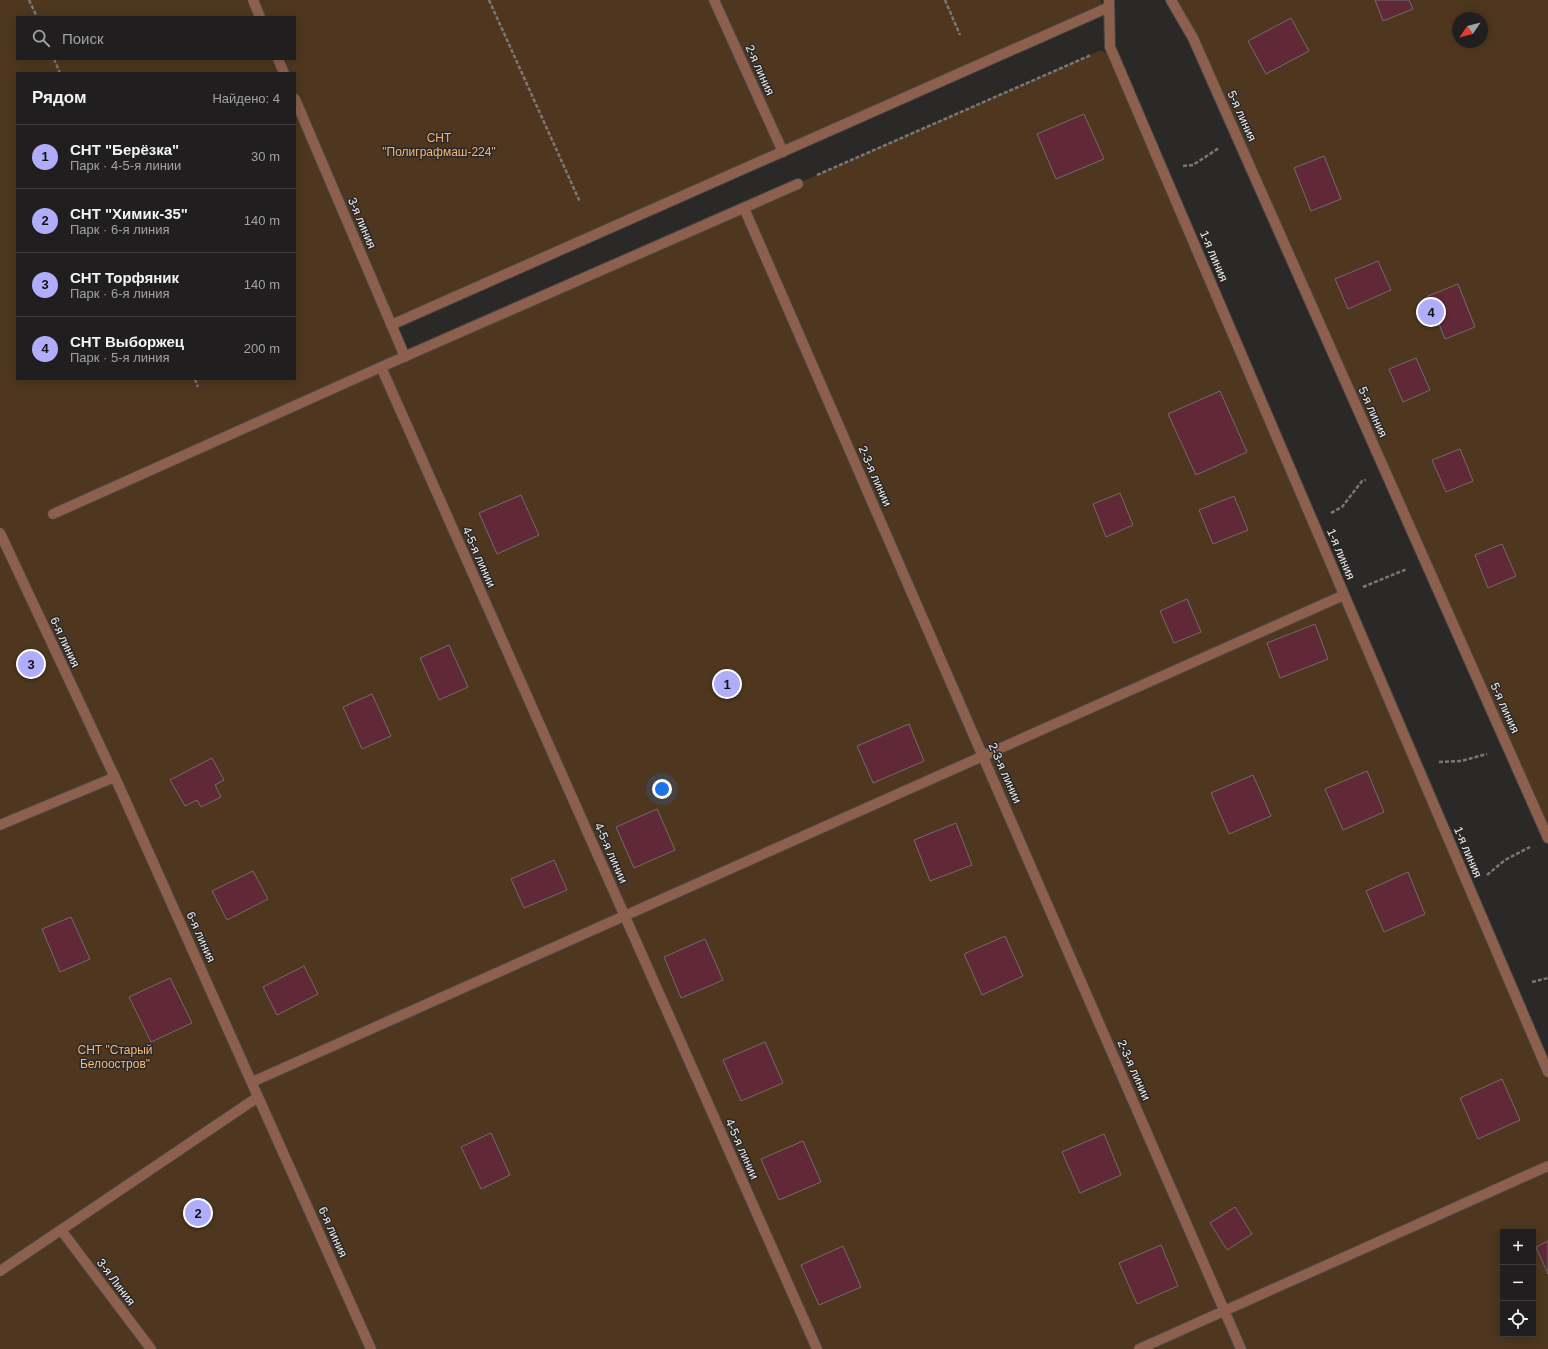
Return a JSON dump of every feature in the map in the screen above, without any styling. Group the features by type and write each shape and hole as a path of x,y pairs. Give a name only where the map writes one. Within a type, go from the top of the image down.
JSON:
{"street":[{"path":"253,0 260,16"},
{"name":"2-я линия","path":"714,0 783,152"},
{"name":"5-я линия","path":"1171,0 1193,38 1548,837"},
{"path":"391,325 783,152 1109,4 1110,47"},
{"name":"1-я линия","path":"1110,47 1548,1072"},
{"path":"278,60 284,72"},
{"name":"3-я линия","path":"296,101 405,357"},
{"path":"54,514 381,367 798,184"},
{"name":"2-3-я линии","path":"744,208 1241,1349"},
{"name":"4-5-я линии","path":"381,367 817,1349"},
{"name":"6-я линия","path":"1,535 4,554 115,777 371,1349"},
{"path":"252,1082 1344,594"},
{"path":"0,825 115,777"},
{"path":"0,1271 258,1097"},
{"path":"1139,1349 1548,1166"},
{"name":"3-я Линия","path":"61,1230 151,1349"}],"path":[{"path":"29,0 37,16"},
{"path":"489,0 580,202"},
{"path":"945,0 960,35"},
{"path":"798,184 1110,47"},
{"path":"54,60 60,72"},
{"path":"1163,170 1193,165 1208,156 1236,135"},
{"path":"195,380 198,387"},
{"path":"1310,514 1333,513 1342,507 1362,481 1372,478 1390,481"},
{"path":"1344,594 1426,562"},
{"path":"1416,764 1461,761 1508,748"},
{"path":"1470,889 1505,860 1548,837"}],"green space":[{"path":"0,0 1100,0 1104,10 390,322 401,358 1101,50 1115,59 1548,1072 1548,1349 0,1349"},
{"path":"1170,0 1548,0 1548,838 1223,105"}],"building":[{"path":"1375,0 1409,0 1413,9 1383,21"},
{"path":"1291,18 1309,51 1266,74 1248,41"},
{"path":"1084,114 1104,159 1056,179 1037,134"},
{"path":"1324,156 1341,199 1311,211 1294,168"},
{"path":"1378,261 1391,290 1348,309 1335,279"},
{"path":"1458,284 1475,327 1445,339 1428,296"},
{"path":"1416,358 1430,390 1403,402 1389,369"},
{"path":"1220,391 1247,452 1196,475 1168,414"},
{"path":"1460,449 1473,481 1446,492 1432,460"},
{"path":"1120,493 1133,525 1106,537 1093,504"},
{"path":"521,495 539,535 497,554 479,513"},
{"path":"1234,496 1248,530 1213,544 1199,510"},
{"path":"1502,544 1516,576 1488,588 1475,555"},
{"path":"1187,599 1201,632 1174,643 1160,611"},
{"path":"1315,624 1328,659 1280,678 1267,643"},
{"path":"449,645 468,687 439,700 420,658"},
{"path":"372,694 391,736 362,749 343,707"},
{"path":"909,724 924,761 873,783 857,746"},
{"path":"212,758 224,780 215,785 221,797 201,807 197,800 185,806 170,780"},
{"path":"1367,771 1384,812 1343,830 1325,789"},
{"path":"1253,775 1271,816 1229,834 1211,793"},
{"path":"657,809 675,850 634,868 616,827"},
{"path":"956,823 972,865 930,881 914,840"},
{"path":"554,860 567,890 524,908 511,879"},
{"path":"253,871 268,899 227,920 212,891"},
{"path":"1408,872 1425,914 1384,932 1366,891"},
{"path":"71,917 90,959 60,972 42,929"},
{"path":"1005,936 1023,976 982,995 964,954"},
{"path":"705,939 723,980 681,998 664,957"},
{"path":"304,966 318,994 277,1015 263,987"},
{"path":"170,978 192,1023 151,1042 129,997"},
{"path":"765,1042 783,1083 741,1101 723,1060"},
{"path":"1502,1079 1520,1120 1478,1139 1460,1098"},
{"path":"491,1133 510,1175 481,1189 461,1147"},
{"path":"1104,1134 1121,1175 1080,1193 1062,1152"},
{"path":"803,1141 821,1182 779,1200 761,1159"},
{"path":"1235,1207 1252,1234 1227,1250 1210,1223"},
{"path":"1548,1241 1548,1274 1536,1247"},
{"path":"1161,1245 1178,1286 1137,1304 1119,1263"},
{"path":"843,1246 861,1287 819,1305 801,1265"}],"place":[{"name":"СНТ Выборжец","path":"1431,312"},
{"name":"СНТ Торфяник","path":"31,664"},
{"name":"СНТ \"Берёзка\"","path":"727,684"},
{"name":"СНТ \"Химик-35\"","path":"198,1213"}],"park label":[{"name":"СНТ \"Полиграфмаш-224\"","path":"439,145"},
{"name":"СНТ \"Старый Белоостров\"","path":"115,1057"}]}
